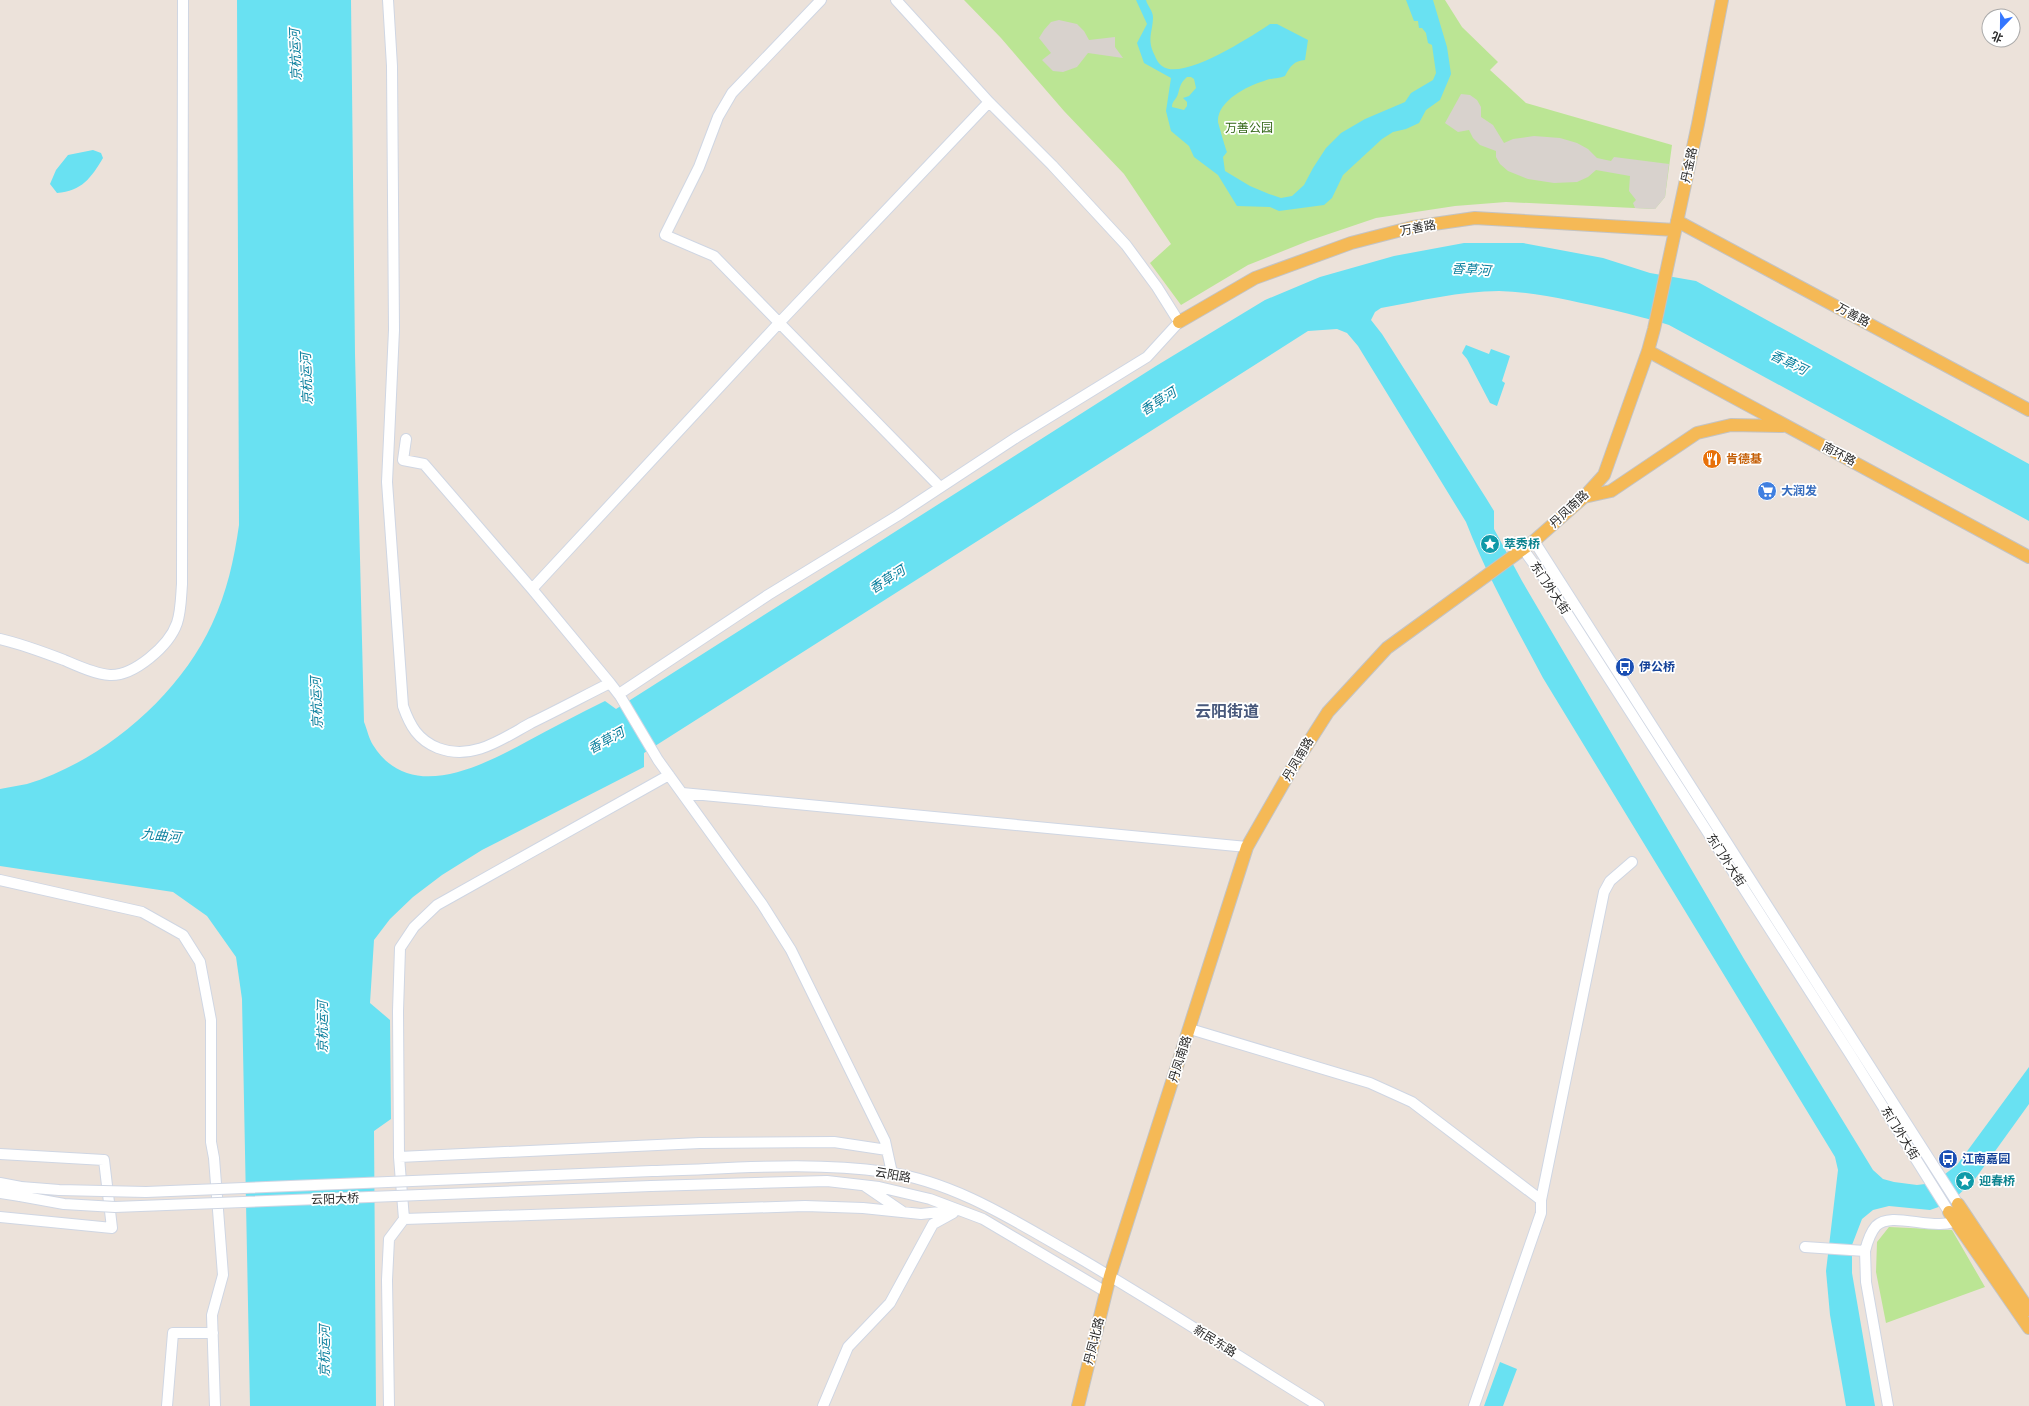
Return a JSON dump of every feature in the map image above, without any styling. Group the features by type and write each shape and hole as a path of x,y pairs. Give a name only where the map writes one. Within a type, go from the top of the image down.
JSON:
{"main road":[{"name":"丹金路","path":"1654,329 1722,0"},
{"name":"万善路","path":"1178,322 1255,278 1351,243 1413,227 1475,218 1676,225 2029,410"},
{"name":"丹凤南路","path":"1110,1276 1247,847 1291,770 1328,712 1387,648 1534,541 1584,497 1604,475 1654,329"},
{"name":"南环路","path":"1648,350 2029,557"},
{"path":"1584,497 1611,492 1697,433 1731,425 1786,426"},
{"path":"1957,1213 2029,1310"},
{"path":"1957,1213 2029,1328"},
{"name":"丹凤北路","path":"1078,1406 1110,1276"}],"street":[{"path":"0,639 42,651 88,670 110,675 129,672 156,654 168,639 177,624 182,584 183,0"},
{"path":"388,0 392,82 394,330 387,440 387,482 403,706 410,725 421,739 450,752 467,752 494,743 610,683"},
{"path":"821,0 732,93 718,117 699,167 665,235 714,256 940,487"},
{"path":"620,695 768,595 878,528 1017,437 1147,357 1178,322 1157,286 1126,245 1052,165 989,102 896,0"},
{"path":"532,589 779,323 989,102"},
{"path":"406,439 403,460 424,464 532,589 620,695 658,760 762,904 791,950 885,1141 892,1173"},
{"name":"东门外大街","path":"1534,541 1934,1167 1957,1213"},
{"name":"东门外大街","path":"1523,549 1547,582 1711,836 1925,1174 1957,1213"},
{"path":"389,1406 387,1280 389,1239 404,1219 399,1157 398,1011 400,948 414,926 437,905 669,775"},
{"path":"682,793 1247,847"},
{"path":"1474,1406 1541,1213 1541,1200 1604,892 1610,881 1632,862"},
{"path":"0,880 142,912 183,935 200,962 211,1020 211,1142 214,1158 222,1275 212,1315 215,1406"},
{"path":"1190,1029 1370,1083 1412,1102 1541,1200"},
{"path":"399,1157 700,1143 834,1142 887,1150"},
{"path":"0,1154 104,1160 112,1228 0,1217"},
{"name":"云阳路","path":"652,1171 808,1166 892,1173 955,1190 1006,1216 1110,1276"},
{"name":"云阳大桥","path":"21,1191 59,1190 146,1192 652,1171"},
{"name":"云阳路","path":"651,1186 827,1181 879,1187 930,1199 983,1219 1106,1292"},
{"path":"0,1183 21,1191"},
{"path":"863,1185 904,1212 933,1224"},
{"name":"云阳大桥","path":"21,1191 64,1204 115,1207 651,1186"},
{"path":"0,1193 21,1191"},
{"path":"404,1219 805,1206 863,1208 921,1214 958,1210"},
{"path":"823,1406 848,1347 890,1303 933,1224 958,1210"},
{"path":"1888,1406 1866,1282 1863,1251 1870,1235 1877,1226 1885,1221 1904,1220 1943,1225 1957,1213"},
{"path":"1805,1247 1863,1251"},
{"name":"新民东路","path":"1110,1276 1319,1406"},
{"path":"167,1406 173,1333 213,1333"}],"green space":[{"name":"万善公园","path":"964,0 1445,0 1462,27 1498,62 1490,70 1526,103 1672,145 1665,197 1655,209 1506,202 1455,206 1376,218 1308,241 1248,265 1181,305 1150,263 1171,244 1124,174 1064,111 1001,38"},
{"path":"1889,1227 1952,1230 1985,1287 1886,1323 1876,1272 1877,1242"}],"shaded area":[{"path":"1059,20 1077,24 1084,31 1089,40 1115,37 1115,47 1123,58 1088,53 1077,67 1063,72 1053,71 1042,60 1051,53 1039,38 1051,22"},
{"path":"1461,94 1470,95 1477,100 1481,107 1481,117 1493,125 1504,143 1513,139 1534,136 1560,138 1577,143 1588,149 1597,158 1611,161 1614,157 1669,164 1665,197 1655,209 1635,208 1633,203 1636,200 1629,191 1630,176 1596,170 1588,177 1577,182 1554,183 1528,179 1508,171 1500,164 1496,157 1496,151 1480,145 1473,138 1469,130 1458,132 1445,123"}],"water":[{"path":"237,0 351,0 355,354 364,722 373,745 388,763 406,773 426,776 446,775 468,769 488,761 605,701 616,709 1156,366 1265,300 1320,277 1394,256 1464,243 1523,243 1603,258 1650,273 1696,281 2029,464 2029,521 1669,325 1613,310 1528,293 1484,291 1440,297 1381,308 1375,312 1371,320 1382,334 1494,511 1494,529 1522,581 1744,959 1873,1170 1883,1179 1894,1182 1917,1185 1933,1183 1957,1165 2029,1067 2029,1104 1975,1179 1950,1203 1930,1210 1889,1206 1873,1210 1862,1219 1852,1245 1852,1273 1875,1406 1846,1406 1830,1315 1826,1271 1838,1170 1835,1157 1543,678 1492,582 1466,522 1358,346 1347,333 1337,329 1308,331 644,753 644,767 482,850 442,875 413,897 390,919 374,940 370,1003 390,1020 391,1119 374,1131 376,1406 250,1406 242,999 236,957 207,916 173,892 0,866 0,789 27,784 55,773 83,759 110,742 136,722 159,700 180,676 198,651 222,600 229,576 239,525"},
{"path":"1136,0 1146,0 1152,13 1153,22 1150,40 1156,59 1162,66 1172,69 1185,68 1217,56 1270,24 1277,24 1308,40 1305,60 1293,65 1285,76 1266,80 1234,96 1222,107 1219,114 1218,122 1227,152 1223,157 1225,171 1250,186 1281,198 1292,196 1304,185 1326,148 1341,133 1365,119 1405,102 1411,93 1433,80 1436,73 1432,45 1428,43 1426,33 1422,28 1419,28 1418,21 1414,21 1406,0 1433,0 1447,47 1451,74 1440,100 1426,110 1419,123 1406,129 1393,132 1382,139 1343,175 1332,198 1324,205 1279,211 1270,207 1237,206 1218,175 1194,157 1189,146 1171,131 1166,111 1171,78 1144,63 1137,43 1147,24","holes":["1187,77 1194,79 1196,88 1189,96 1183,98 1187,102 1187,106 1184,110 1172,107 1182,83"]},
{"path":"93,150 101,153 103,158 90,177 73,190 57,193 50,184 56,170 68,155"},
{"path":"1466,345 1489,354 1491,349 1510,356 1502,381 1505,383 1497,406 1490,403 1467,359 1462,353"},
{"path":"1500,1362 1517,1369 1503,1406 1484,1406"}],"place":[{"name":"肯德基","path":"1712,459"},
{"name":"大润发","path":"1767,491"},
{"name":"萃秀桥","path":"1490,544"},
{"name":"伊公桥","path":"1625,667"},
{"name":"江南嘉园","path":"1948,1159"},
{"name":"迎春桥","path":"1965,1181"}],"district":[{"name":"云阳街道","path":"1227,711"}],"water label":[{"name":"京杭运河","path":"295,55"},
{"name":"香草河","path":"1471,269"},
{"name":"香草河","path":"1789,362"},
{"name":"京杭运河","path":"306,379"},
{"name":"香草河","path":"1158,401"},
{"name":"香草河","path":"887,579"},
{"name":"京杭运河","path":"316,703"},
{"name":"香草河","path":"606,740"},
{"name":"九曲河","path":"161,835"},
{"name":"京杭运河","path":"322,1027"},
{"name":"京杭运河","path":"324,1351"}]}
